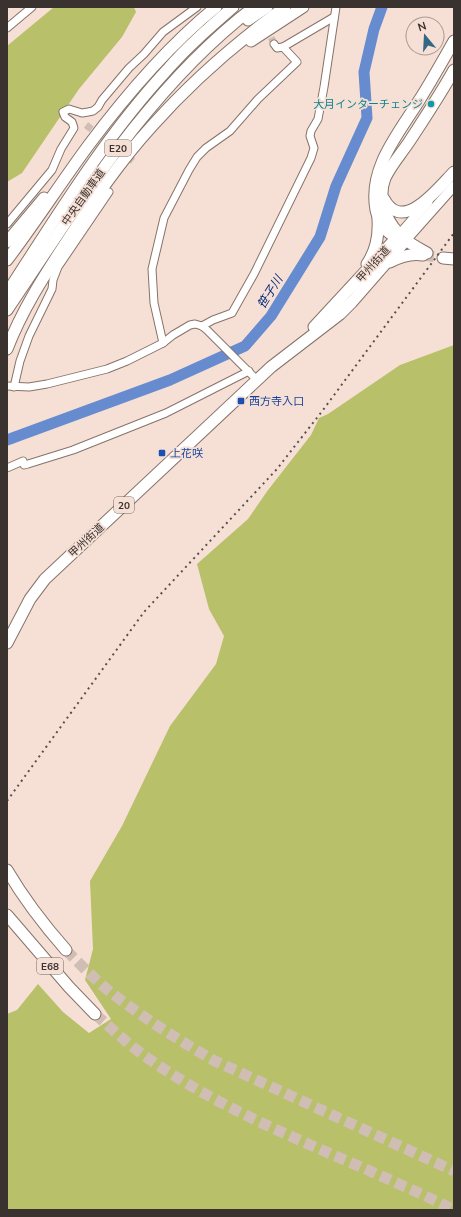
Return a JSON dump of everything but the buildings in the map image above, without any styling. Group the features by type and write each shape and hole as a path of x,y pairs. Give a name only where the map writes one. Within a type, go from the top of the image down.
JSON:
{"highway":[{"path":"7,242 127,93 189,30 216,7"},
{"name":"中央自動車道","path":"7,293 78,183 124,121 167,70 188,48 233,7"},
{"name":"中央自動車道","path":"7,310 110,159 148,110 174,79 198,55 224,31 254,7"},
{"path":"148,110 177,80 215,45 267,7"},
{"path":"7,349 26,307 54,260 102,190 152,126 193,83 216,62 262,24 286,7"},
{"path":"152,126 219,65 244,46 303,7"},
{"path":"435,74 454,35"},
{"path":"381,268 402,256 425,254 401,238 388,233 383,228 378,218 375,206 375,185 382,161 389,147 454,41"},
{"path":"435,74 454,52"},
{"path":"7,260 88,146 129,93 152,67"},
{"path":"401,238 388,219 382,197 382,188 389,170 451,78 454,70"},
{"path":"382,197 394,210 400,212 412,210 426,200 454,172"},
{"path":"7,282 78,183"},
{"path":"342,298 372,256 378,235 378,218"},
{"name":"甲州街道","path":"7,643 30,599 44,579 257,380 288,353 340,314 381,268 401,238"},
{"name":"甲州街道","path":"288,353 401,238"},
{"name":"E68","path":"7,870 28,903 45,926 66,950"},
{"name":"E68","path":"7,915 68,986 95,1014"}],"main road":[{"name":"甲州街道","path":"401,238 454,172"},
{"name":"甲州街道","path":"401,238 454,186"}],"street":[{"path":"7,28 32,7"},
{"path":"7,224 52,170 61,149 74,128 72,122 65,117 63,112 69,109 82,113 93,111 98,107 102,100 129,68 144,54 163,32 197,7"},
{"path":"205,328 213,320 232,313 254,274 311,158 314,148 310,131 318,119 336,7"},
{"path":"274,44 277,48 283,47 334,17"},
{"path":"163,343 154,303 152,269 164,218 197,157 206,148 230,131 258,99 297,62 283,47"},
{"path":"109,192 58,267 53,280 52,289 29,336 11,386 29,387 47,384 107,369 163,343 173,335 190,325 195,324 205,328 257,380"},
{"path":"7,468 23,461 24,464 28,464 73,450 166,413 249,372"}],"green space":[{"path":"54,7 134,7 136,12 122,37 79,89 22,173 7,182 7,46"},
{"path":"454,345 454,1210 7,1210 7,1014 17,1010 38,984 63,1012 89,1033 111,1019 85,980 93,949 90,881 122,826 170,726 216,664 224,636 209,609 197,564 248,519 268,490 311,435 319,418 328,414 400,365"}],"waterway":[{"name":"笹子川","path":"7,440 170,380 245,346 271,316 320,237 336,186 367,118 364,72 374,29 382,7"}],"tunnel":[{"path":"267,28 274,44"},
{"path":"86,125 133,161"},
{"path":"423,255 443,258"},
{"path":"66,950 101,984 137,1012 213,1060 454,1171"},
{"path":"95,1014 149,1059 222,1103 298,1140 454,1210"}],"railway":[{"path":"7,801 144,612 277,469 323,410 454,233"}],"place":[{"name":"大月インターチェンジ","path":"431,104"},
{"name":"西方寺入口","path":"241,401"},
{"name":"上花咲","path":"162,453"}]}
